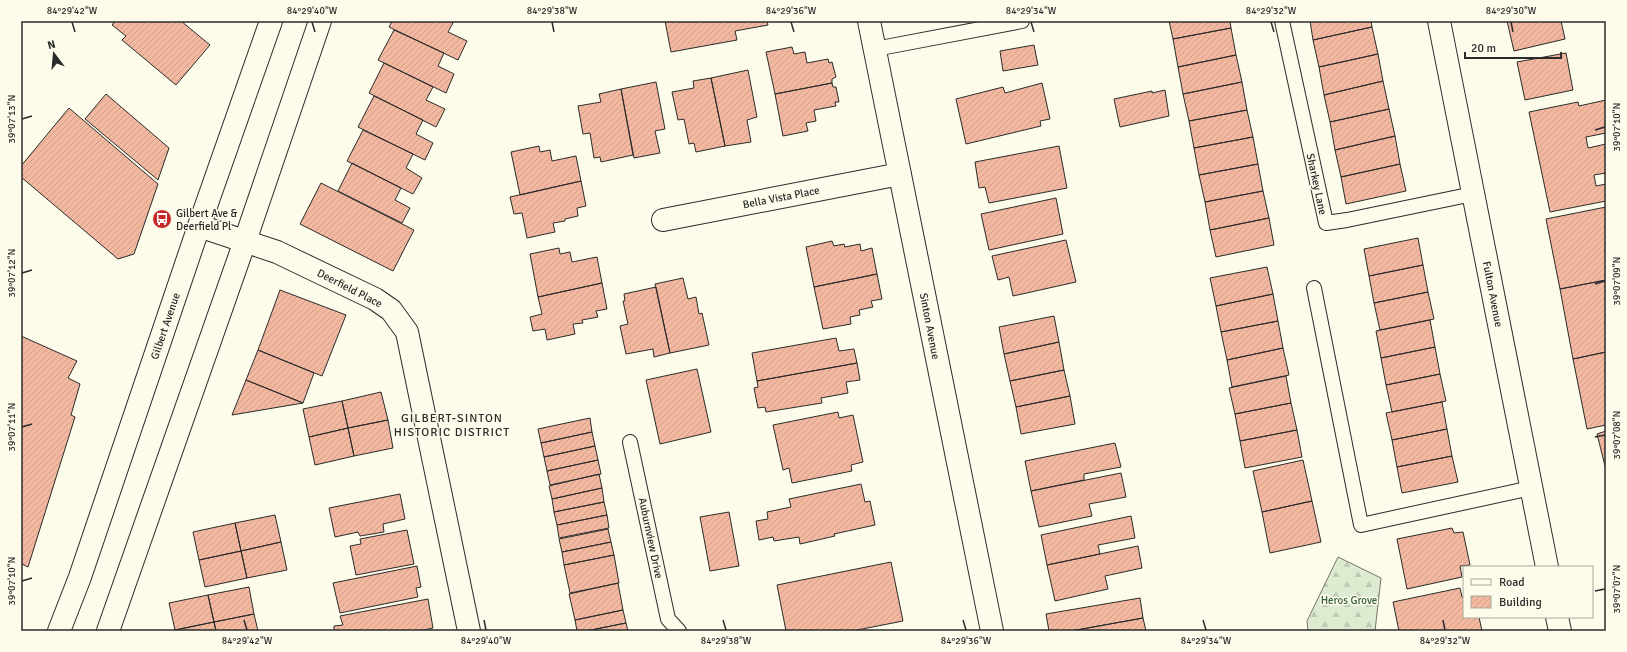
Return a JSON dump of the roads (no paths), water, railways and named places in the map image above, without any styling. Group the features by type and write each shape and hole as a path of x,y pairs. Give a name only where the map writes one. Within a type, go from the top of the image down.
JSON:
{"street":[{"name":"Gilbert Avenue","path":"59,631 82,570 199,226 271,21"},
{"path":"108,631 246,241 320,21"},
{"name":"Sinton Avenue","path":"869,21 992,631"},
{"name":"Fulton Avenue","path":"1439,21 1547,566"},
{"name":"Bella Vista Place","path":"663,220 900,174"},
{"name":"Deerfield Place","path":"199,226 277,252 375,299 391,310 407,332 468,631"},
{"path":"1557,618 1560,631"}],"lane":[{"path":"875,50 1022,21"},
{"name":"Sharkey Lane","path":"1282,21 1326,223 1474,194"},
{"path":"1314,288 1360,525 1531,488"},
{"name":"Auburnview Drive","path":"630,442 668,619 679,631"}],"place":[{"name":"Gilbert Ave & Deerfield Pl","path":"162,219"}],"district":[{"name":"GILBERT-SINTON HISTORIC DISTRICT","path":"452,425"}],"park label":[{"name":"Heros Grove","path":"1349,600"}]}
